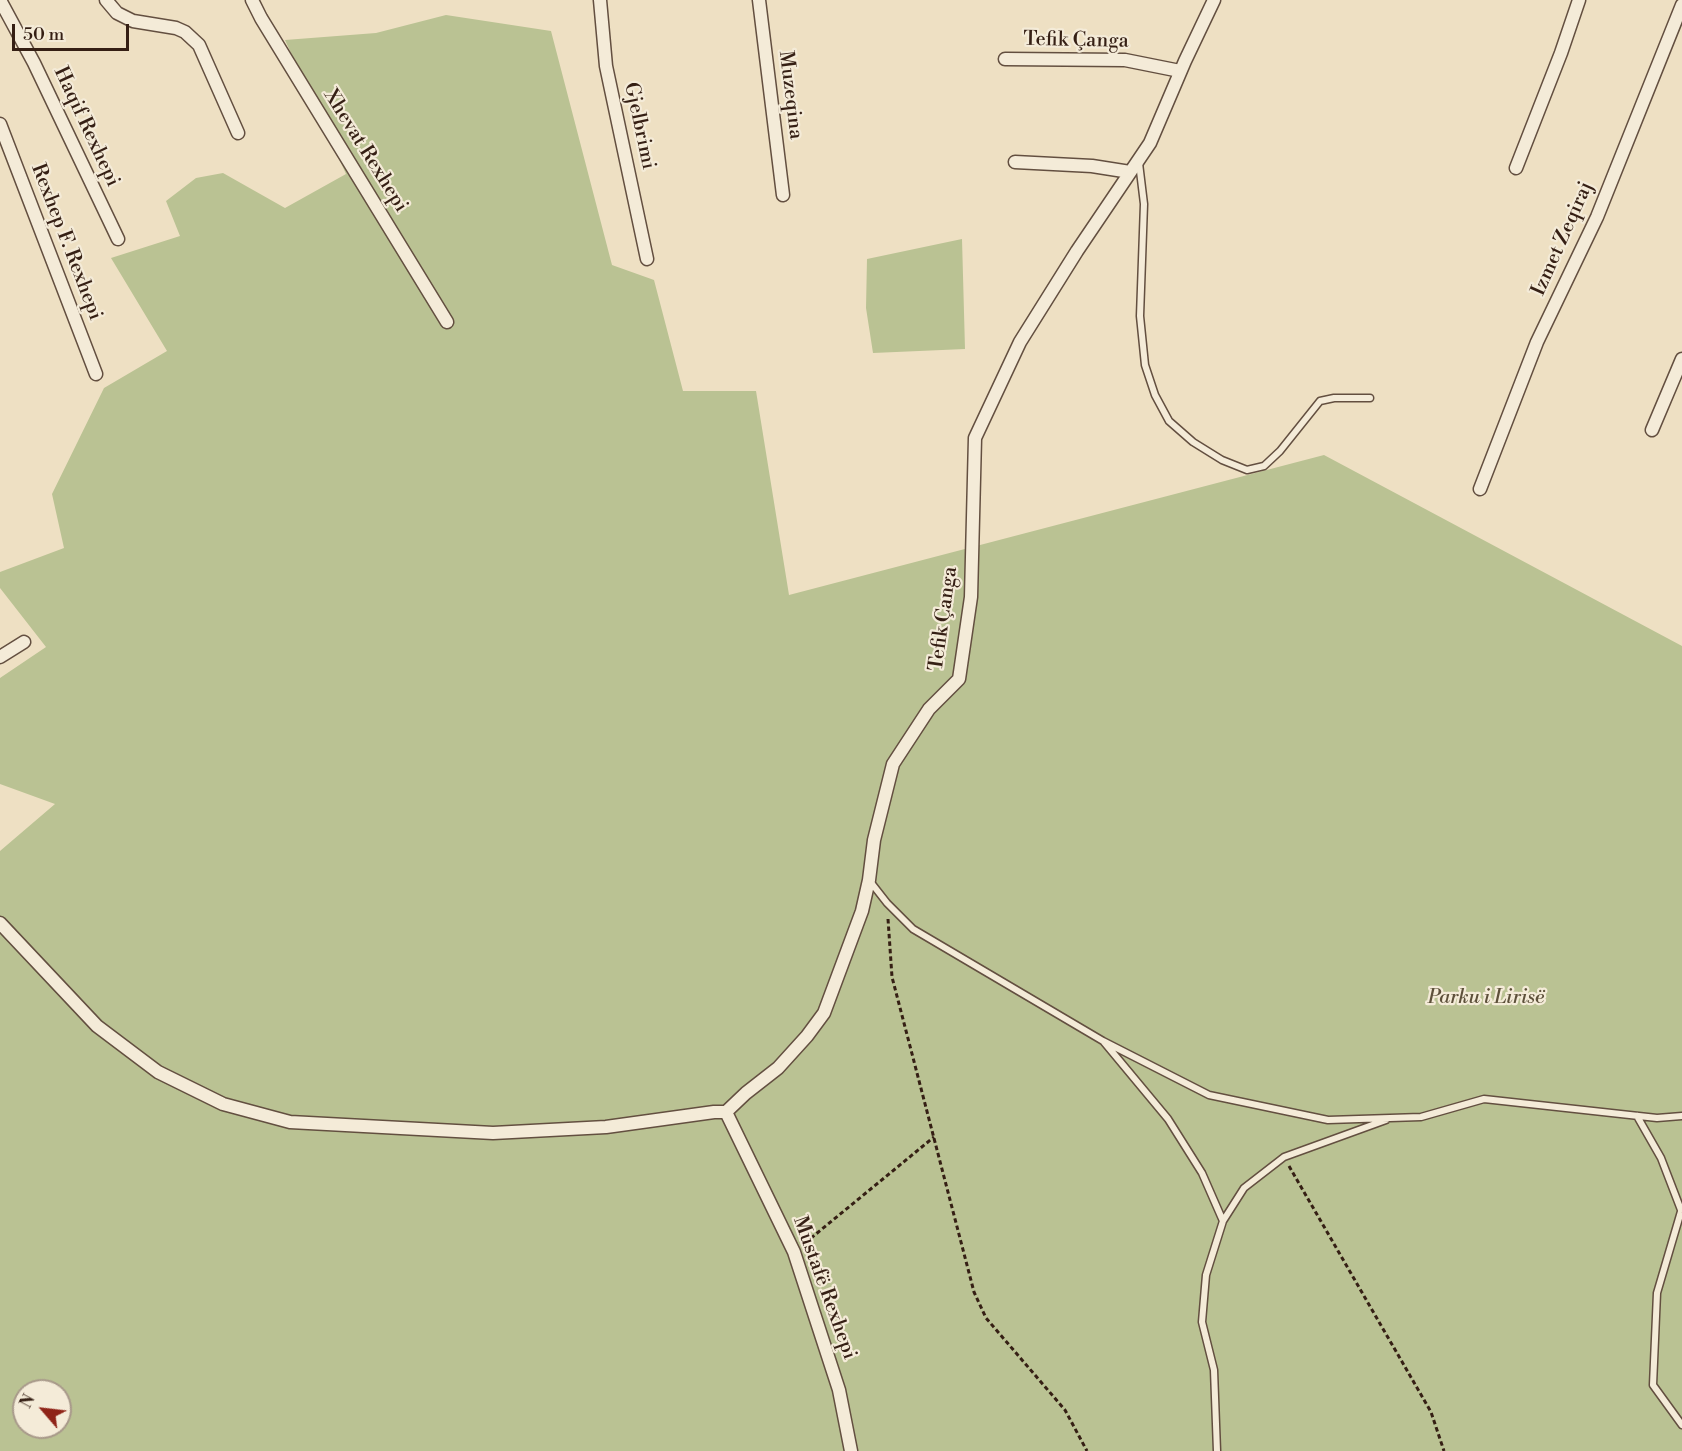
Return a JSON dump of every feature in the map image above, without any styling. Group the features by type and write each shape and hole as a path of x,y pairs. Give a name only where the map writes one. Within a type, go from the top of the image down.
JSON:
{"street":[{"name":"Haqif Rexhepi","path":"0,0 34,63 118,239"},
{"path":"105,0 117,13 133,21 176,28 185,32 199,45 238,133"},
{"name":"Xhevat Rexhepi","path":"252,0 447,322"},
{"name":"Gjelbrimi","path":"600,0 606,66 647,259"},
{"name":"Muzeqina","path":"759,0 783,195"},
{"name":"Tefik Çanga","path":"726,1112 778,1068 824,1013 862,911 874,840 893,764 929,709 959,679 971,597 975,438 1020,342 1150,143 1180,71 1214,0"},
{"path":"1516,168 1579,0"},
{"name":"Izmet Zeqiraj","path":"1480,489 1537,342 1597,217 1682,5"},
{"name":"Tefik Çanga","path":"1005,59 1125,60 1180,71"},
{"name":"Rexhep F. Rexhepi","path":"0,124 96,374"},
{"path":"1014,162 1092,166 1130,172"},
{"path":"1652,430 1682,359"},
{"path":"0,657 24,642"},
{"path":"0,923 97,1026 158,1072 223,1104 290,1122 493,1132 606,1127 703,1113 726,1112"},
{"name":"Mustafë Rexhepi","path":"726,1112 794,1251 838,1390 851,1451"}],"lane":[{"path":"1138,160 1144,204 1140,316 1144,365 1155,395 1169,421 1193,442 1222,460 1247,470 1264,466 1280,452 1309,412 1320,401 1334,398 1370,398"},
{"path":"869,880 887,903 913,929 1103,1041 1209,1095 1328,1120 1421,1117 1485,1099 1657,1118 1682,1116"},
{"path":"1103,1041 1168,1119 1202,1173 1223,1221"},
{"path":"1637,1116 1661,1158 1681,1209 1657,1293 1653,1384 1682,1425"},
{"path":"1217,1451 1214,1370 1202,1322 1206,1275 1223,1221 1244,1188 1284,1157 1392,1118"}],"path":[{"path":"887,903 892,977 974,1292 986,1318 1065,1410 1087,1451"},
{"path":"794,1251 933,1137"},
{"path":"1284,1157 1431,1412 1444,1451"}],"green space":[{"name":"Parku i Lirisë","path":"446,15 551,31 612,265 654,280 683,391 756,391 789,595 1324,455 1682,646 1682,1451 0,1451 0,851 55,804 0,784 0,678 46,647 0,588 0,572 64,548 52,494 104,388 167,351 111,258 180,236 166,201 196,178 223,173 285,208 346,174 285,40 376,33"},
{"path":"962,239 965,349 873,353 866,308 867,259"}]}
